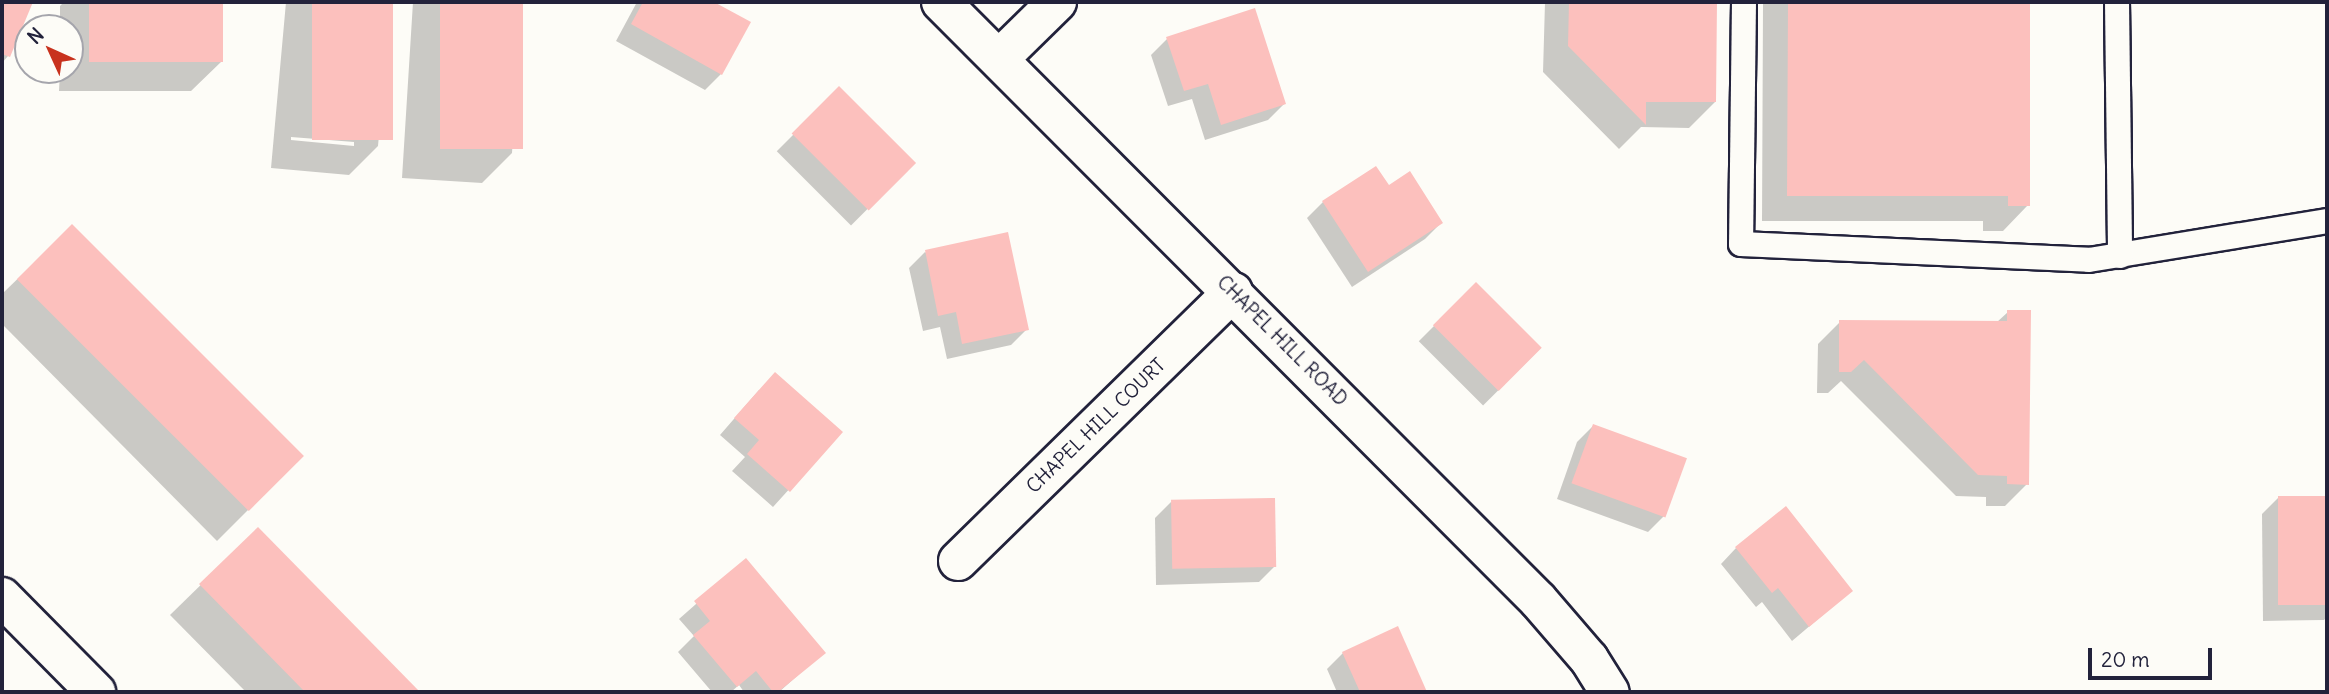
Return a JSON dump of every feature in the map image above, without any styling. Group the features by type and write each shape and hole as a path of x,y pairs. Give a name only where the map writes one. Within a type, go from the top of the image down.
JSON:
{"street":[{"name":"CHAPEL HILL ROAD","path":"941,2 1000,58 1538,600 1589,659 1610,692"},
{"path":"1000,58 1057,2"},
{"name":"CHAPEL HILL COURT","path":"958,561 1233,292"},
{"path":"2,597 96,692"}],"lane":[{"path":"1744,2 1741,244 2089,260 2327,221"},
{"path":"2117,2 2120,256"}],"building":[{"path":"2,2 33,2 28,14 14,14 14,47 10,57 2,54"},
{"path":"89,2 223,2 223,62 89,62"},
{"path":"312,2 393,2 393,140 312,140"},
{"path":"440,2 523,2 523,149 440,149"},
{"path":"643,2 714,2 751,22 722,75 631,24"},
{"path":"1569,2 1717,2 1716,102 1646,102 1646,125 1568,46"},
{"path":"1788,2 2030,2 2030,206 2008,206 2008,196 1787,196"},
{"path":"1255,8 1286,104 1221,125 1208,84 1184,91 1166,37"},
{"path":"839,86 916,163 869,210 792,133"},
{"path":"1376,166 1389,185 1410,171 1443,223 1368,272 1322,201"},
{"path":"72,224 304,456 249,511 17,279"},
{"path":"1008,232 1029,330 962,344 956,312 938,316 925,250"},
{"path":"1476,282 1542,348 1499,391 1433,325"},
{"path":"2007,310 2031,310 2029,485 2007,484 2007,476 1978,475 1864,360 1851,372 1839,372 1839,320 2007,321"},
{"path":"775,372 843,432 790,492 747,454 759,440 734,418"},
{"path":"1593,424 1687,458 1665,517 1571,483"},
{"path":"2278,496 2327,496 2327,605 2278,605"},
{"path":"1275,498 1276,567 1172,569 1171,500"},
{"path":"1786,506 1853,591 1809,627 1778,588 1772,593 1735,547"},
{"path":"258,527 420,692 305,692 199,584"},
{"path":"746,558 826,653 778,692 773,692 756,671 737,687 693,635 710,621 694,601"},
{"path":"1398,626 1427,692 1360,692 1342,652"}]}
